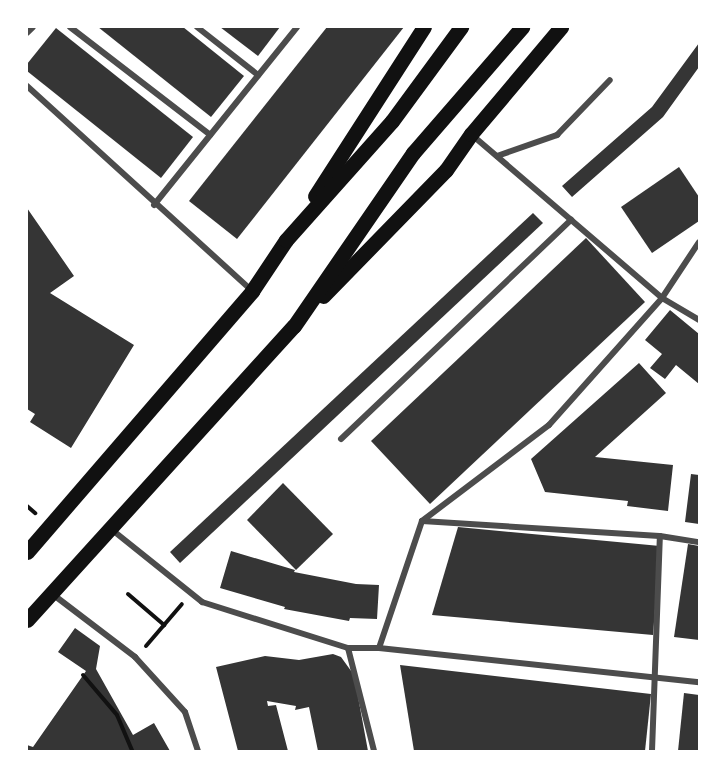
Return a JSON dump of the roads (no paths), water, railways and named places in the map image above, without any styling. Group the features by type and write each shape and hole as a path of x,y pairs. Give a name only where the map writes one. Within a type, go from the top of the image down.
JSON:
{"main road":[{"path":"27,552 252,291 424,27"},
{"path":"286,240 392,121 461,27"},
{"path":"294,326 413,153 522,27"},
{"path":"27,620 294,326 446,170 471,134 561,27"}],"street":[{"path":"27,33 33,27"},
{"path":"70,27 210,135"},
{"path":"198,27 258,75"},
{"path":"154,204 297,27"},
{"path":"498,156 558,135 610,80"},
{"path":"27,86 252,291"},
{"path":"471,134 662,298 699,320"},
{"path":"341,439 571,220"},
{"path":"379,648 422,521 549,425 662,298 699,242"},
{"path":"422,521 660,537 699,542"},
{"path":"111,529 202,602 348,648 379,648 699,682"},
{"path":"652,751 660,537"},
{"path":"50,593 135,657 185,712 198,751"},
{"path":"348,648 374,751"}]}
